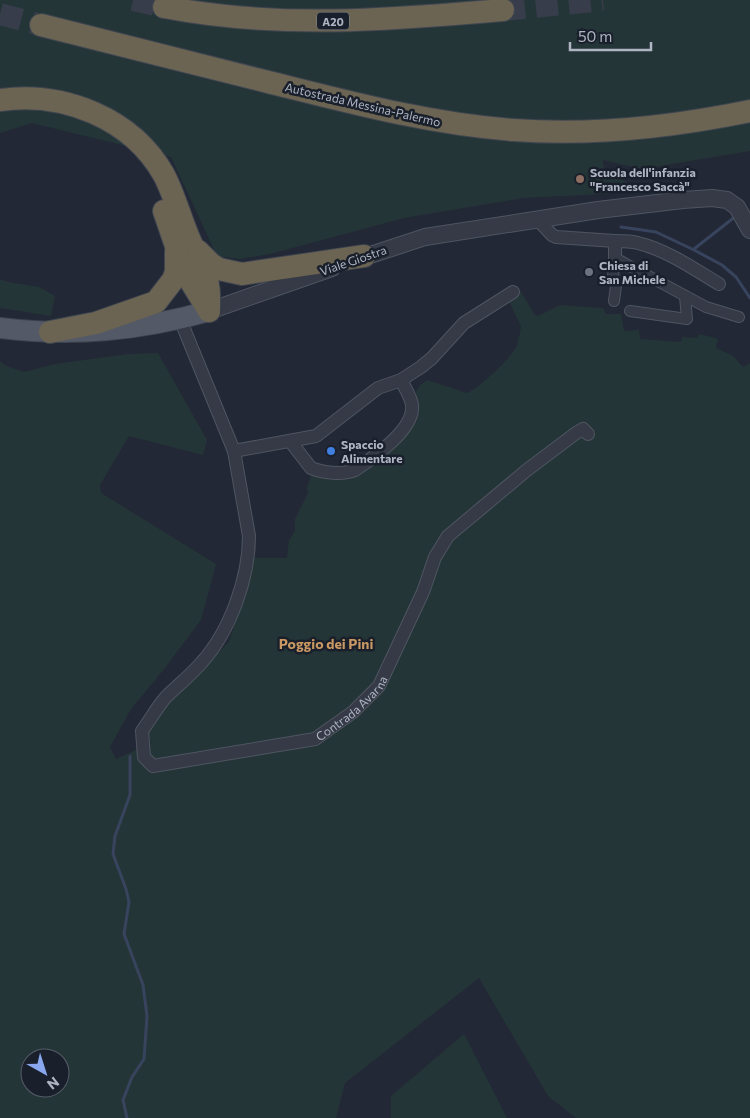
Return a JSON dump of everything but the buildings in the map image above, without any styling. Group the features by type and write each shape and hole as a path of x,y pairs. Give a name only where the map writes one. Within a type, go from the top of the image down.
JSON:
{"highway":[{"name":"A20","path":"164,7 221,17 288,22 386,19 503,10"},
{"name":"Autostrada Messina-Palermo","path":"41,25 346,102 437,121 504,129 580,132 655,127 750,111"},
{"path":"0,100 26,98 74,105 113,122 146,150 164,176 183,245 185,272 209,311"},
{"path":"0,114 22,112 69,117 116,142 129,152 141,166 152,183 183,245 211,264 230,273 242,274 364,256"},
{"path":"50,332 96,323 156,302 174,280 176,266 183,245"}],"main road":[{"name":"Viale Giostra","path":"0,328 75,333 129,329 209,311"}],"street":[{"name":"Viale Giostra","path":"209,311 364,256 424,237 598,210 712,198 727,200 744,220"},
{"path":"538,220 556,237 638,243 671,256 719,284"},
{"path":"614,301 616,286 613,276 615,241"},
{"path":"615,258 706,307 739,317"},
{"path":"180,319 234,451 316,436 378,388 401,380 432,358 464,323 513,292"},
{"path":"630,311 687,319 685,296"},
{"path":"290,441 311,468 338,472 355,470 393,440 410,418 412,404 401,380"},
{"name":"Contrada Avarna","path":"234,451 249,536 249,546 242,579 225,630 201,663 165,698 142,731 144,757 153,766 315,739 353,712 379,686 415,609 435,557 448,536 527,470 576,434 584,429 588,434"}],"shaded area":[{"path":"0,0 750,0 750,151 642,169 603,160 604,170 632,185 620,193 524,198 404,218 270,254 240,259 217,256 171,157 32,123 0,133"},
{"path":"0,279 39,287 55,296 51,316 0,308"},
{"path":"520,290 535,315 538,316 560,305 603,308 606,314 621,314 624,331 639,330 640,339 681,342 682,337 697,338 700,334 718,339 716,348 733,356 743,367 750,363 750,1118 576,1118 548,1096 479,978 345,1083 336,1118 0,1118 0,361 6,366 24,372 55,364 128,354 158,353 207,440 203,455 129,436 100,485 101,493 216,564 201,620 131,709 110,747 116,759 151,743 148,737 149,730 158,717 186,685 229,642 242,602 253,558 287,558 289,540 295,531 295,519 308,493 307,488 312,473 351,475 415,412 417,390 427,380 467,393 473,390 502,365 514,351 521,326 508,300"},
{"path":"464,1034 507,1118 391,1118 391,1096"}],"waterway":[{"path":"694,249 736,216"},
{"path":"621,227 656,232 722,265 736,277 750,298"},
{"path":"127,1118 123,1100 132,1077 144,1059 147,1016 143,985 124,934 129,902 113,854 115,836 130,795 130,756"}],"tunnel":[{"path":"133,0 164,7"},
{"path":"503,10 603,0"},
{"path":"0,14 41,25"}],"place":[{"name":"Scuola dell'infanzia \"Francesco Saccà\"","path":"580,179"},
{"name":"Chiesa di San Michele","path":"589,272"},
{"name":"Spaccio Alimentare","path":"331,451"}],"district":[{"name":"Poggio dei Pini","path":"326,643"}]}
